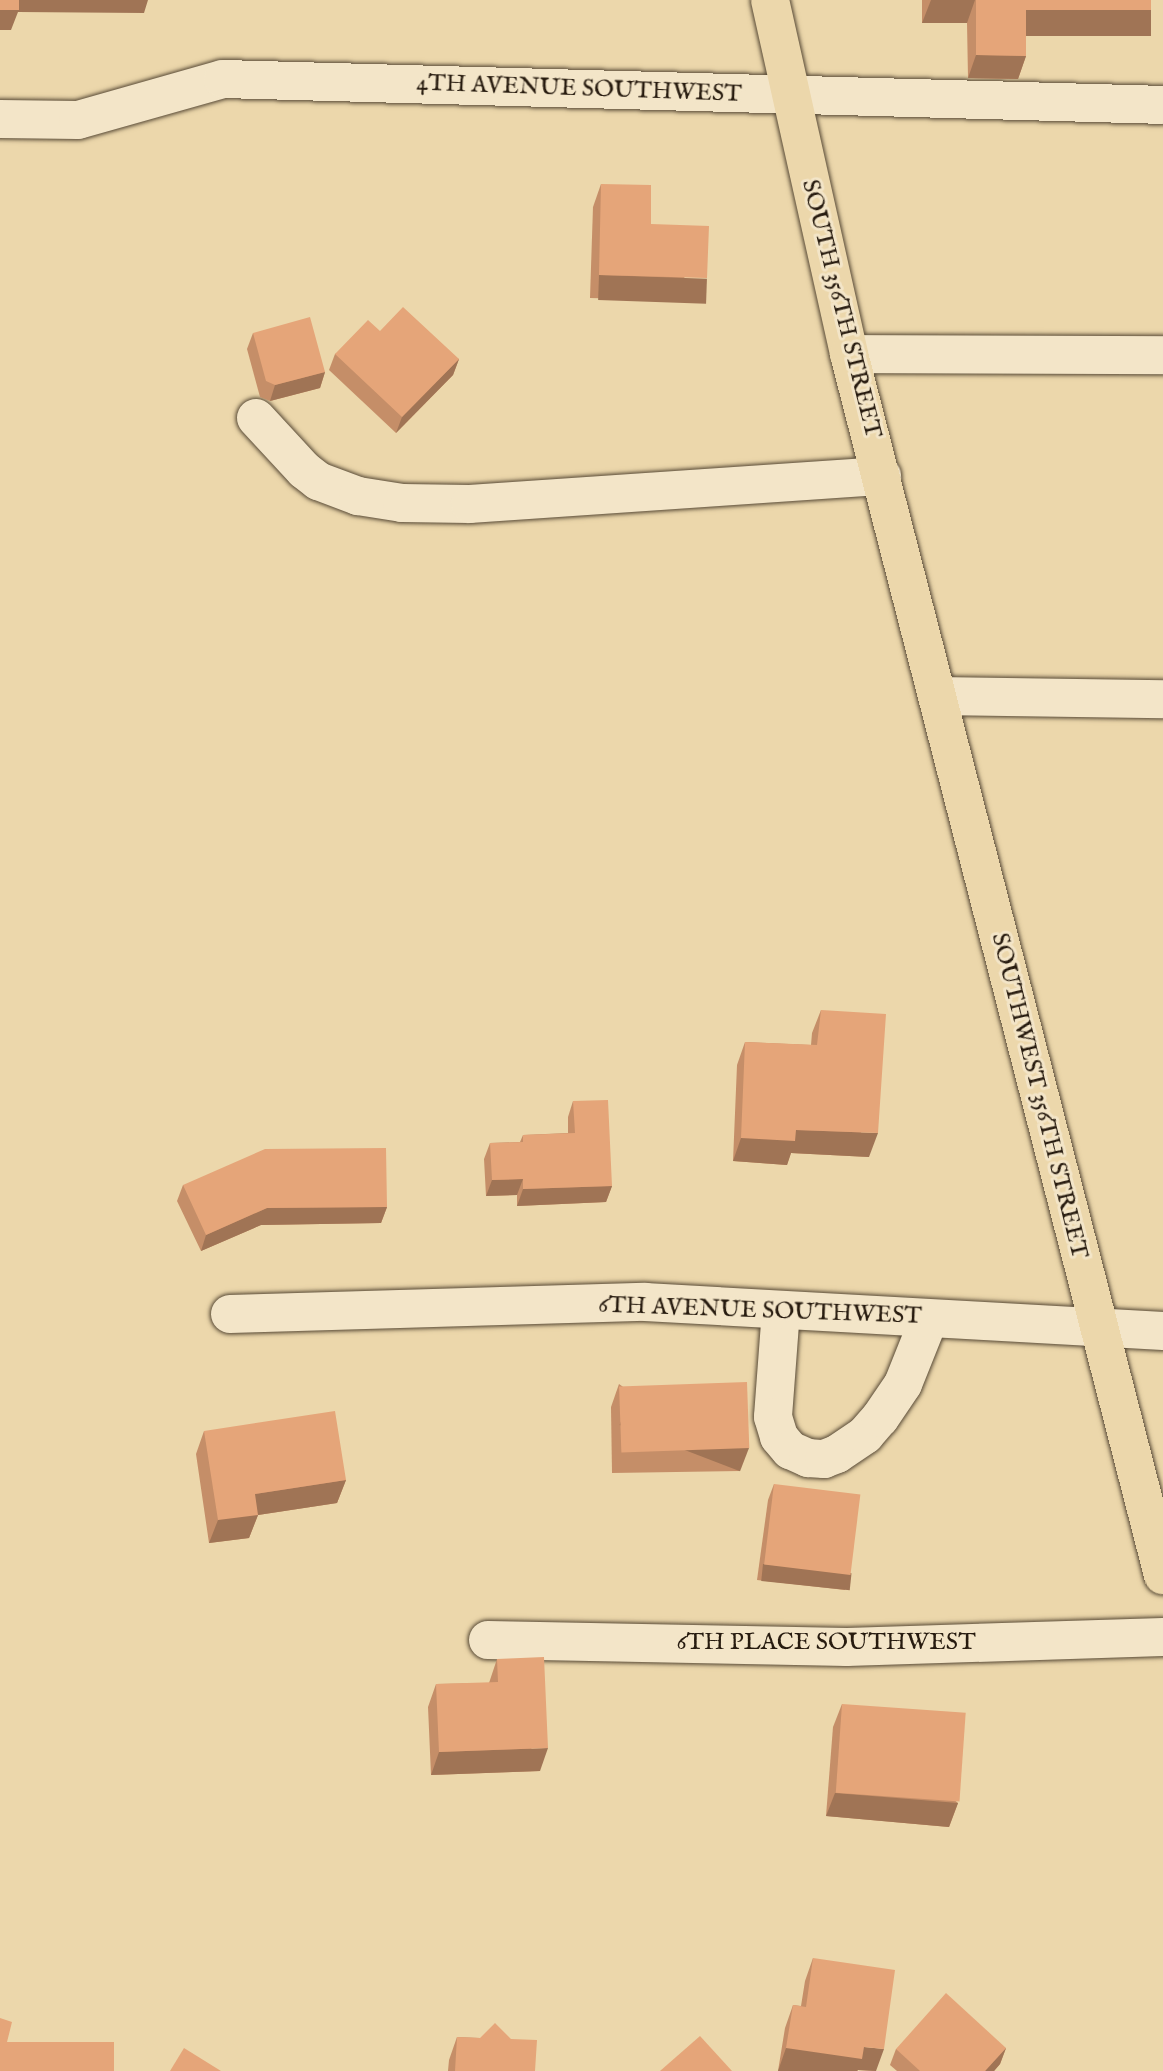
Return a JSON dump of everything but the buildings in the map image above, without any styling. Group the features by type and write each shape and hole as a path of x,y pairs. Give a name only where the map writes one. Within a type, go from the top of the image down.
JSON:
{"main road":[{"name":"SOUTH 356TH STREET","path":"770,0 849,354 918,616"},
{"name":"SOUTHWEST 356TH STREET","path":"918,616 1163,1575"}],"street":[{"name":"4TH AVENUE SOUTHWEST","path":"0,120 78,120 223,79 1163,105"},
{"path":"849,354 1163,355"},
{"path":"256,418 304,470 318,481 358,496 402,503 470,504 882,477"},
{"path":"938,696 1163,699"},
{"name":"6TH AVENUE SOUTHWEST","path":"230,1314 645,1302 1163,1331"},
{"path":"780,1310 773,1417 779,1437 790,1450 808,1458 824,1459 837,1454 864,1435 880,1418 903,1384 929,1318"},
{"name":"6TH PLACE SOUTHWEST","path":"488,1640 847,1647 1163,1637"}]}
